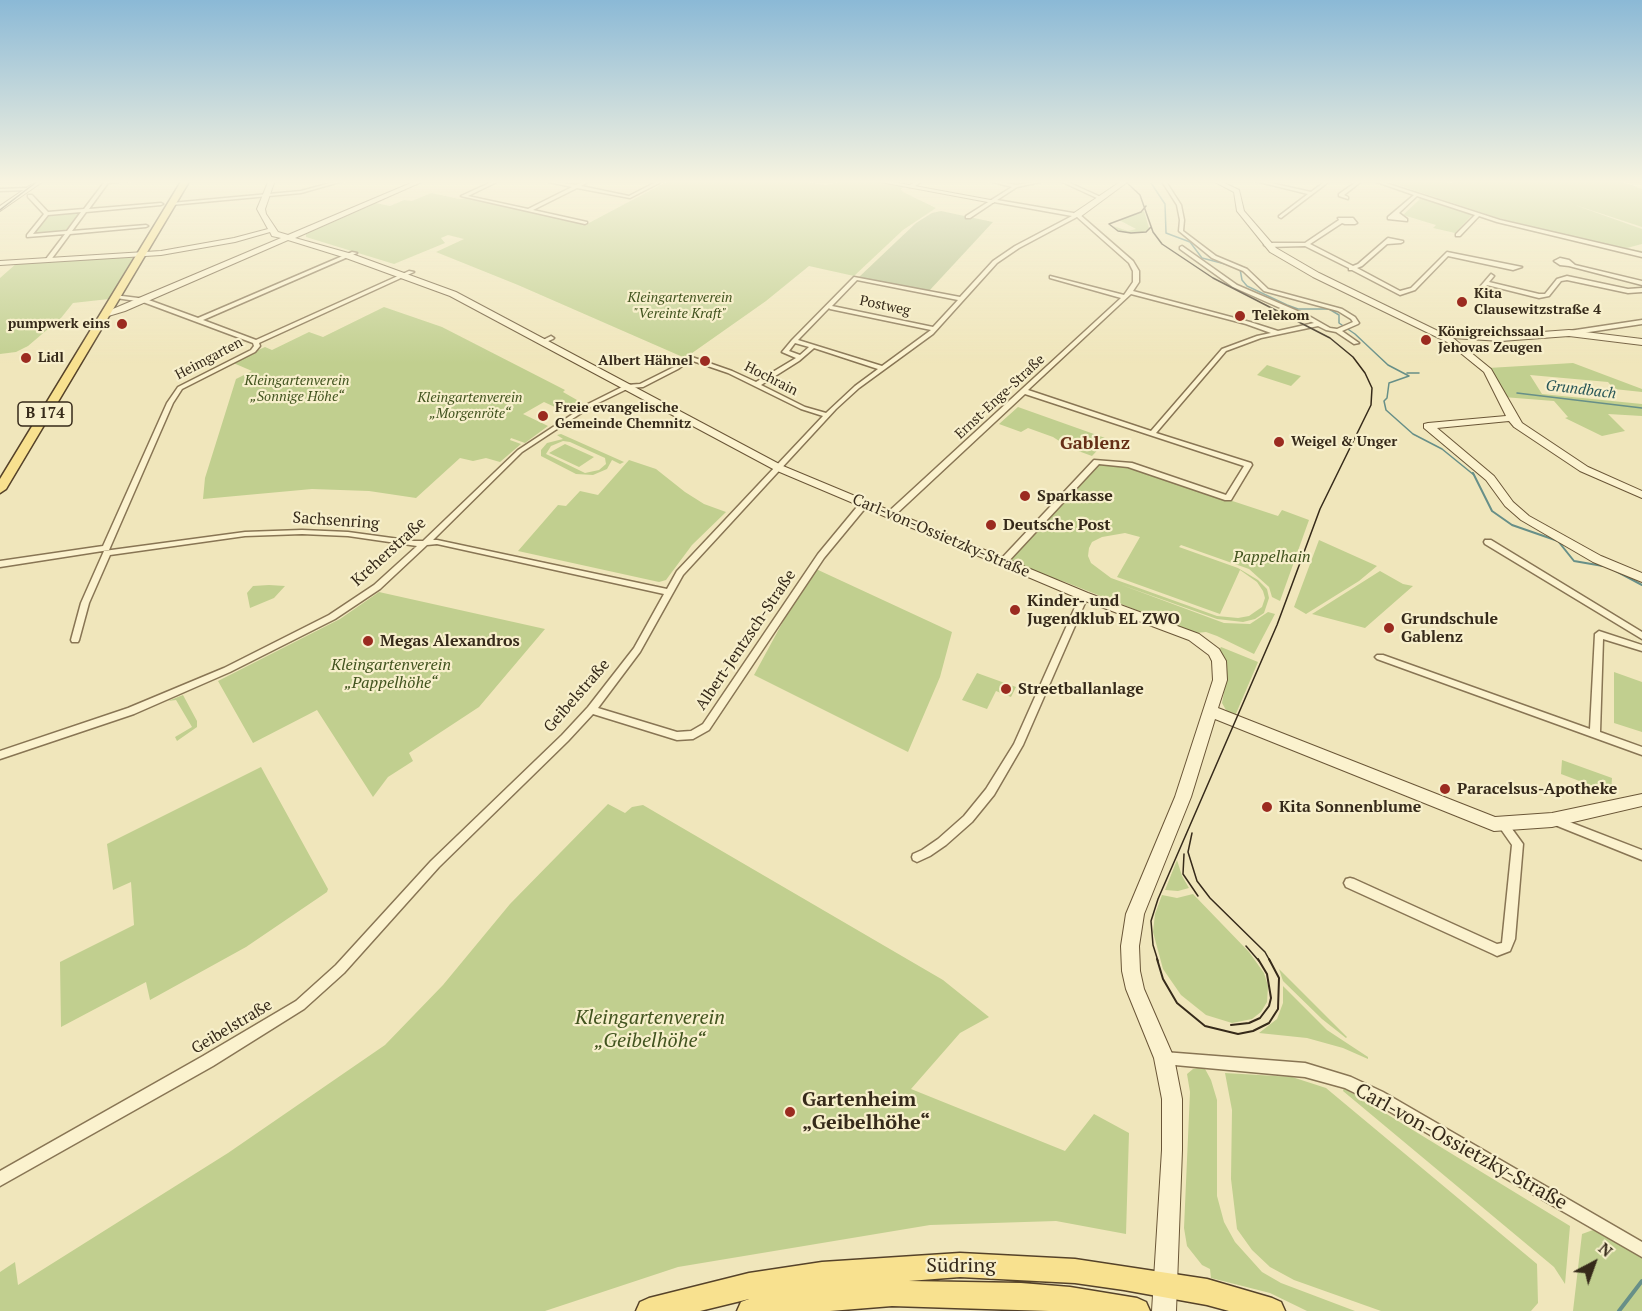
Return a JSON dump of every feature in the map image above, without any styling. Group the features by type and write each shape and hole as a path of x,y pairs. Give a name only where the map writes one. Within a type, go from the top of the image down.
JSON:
{"main road":[{"name":"B 174","path":"0,489 149,241"},
{"name":"Südring","path":"649,1311 749,1286 822,1274 901,1267 1004,1266 1085,1272 1207,1293 1272,1311"},
{"name":"Südring","path":"750,1311 798,1301 892,1293 1021,1296 1070,1300 1137,1311"}],"street":[{"path":"48,260 63,241"},
{"path":"0,263 141,255 201,247 225,241"},
{"path":"105,314 144,300 281,241"},
{"name":"Carl-von-Ossietzky-Straße","path":"306,241 408,273 455,292 641,386 781,465"},
{"name":"Geibelstraße","path":"0,1179 208,1061 300,1005 358,951 435,864 591,710 637,650 680,573 702,546 827,415 845,397 935,329 983,273 1002,256 1029,241"},
{"path":"1107,241 1131,262 1136,271 1136,282 1128,294"},
{"path":"1182,248 1229,283 1318,324 1344,329 1356,323 1348,314 1266,290 1245,270 1214,257 1194,241"},
{"path":"1266,241 1316,275 1442,334 1488,371 1512,418 1575,463 1642,495"},
{"path":"1306,244 1310,241"},
{"path":"1582,241 1642,255"},
{"path":"1351,269 1360,265 1386,243"},
{"path":"1268,244 1306,244 1392,291 1403,294 1413,289 1447,254 1499,264"},
{"path":"198,320 352,254"},
{"path":"1571,265 1642,283"},
{"name":"Heimgarten","path":"75,640 85,603 177,391 199,376 252,351 257,346 256,342 408,273"},
{"path":"1481,289 1491,276"},
{"path":"801,357 785,352 856,278 962,299"},
{"path":"1053,278 1254,324 1277,333"},
{"path":"1486,283 1539,296 1547,295 1559,280 1567,278 1628,291 1642,290"},
{"name":"Ernst-Enge-Straße","path":"890,515 1128,294"},
{"path":"116,296 144,300 256,342"},
{"name":"Postweg","path":"830,307 935,329"},
{"path":"1442,334 1501,338 1569,333 1642,322"},
{"path":"1254,324 1260,331 1258,337"},
{"path":"1152,434 1224,350 1258,337 1318,324"},
{"path":"1344,329 1356,343"},
{"path":"1569,333 1642,342"},
{"name":"Carl-von-Ossietzky-Straße","path":"547,339 628,386 809,479 1084,596 1194,637 1210,647 1217,656 1220,670 1210,711 1183,797 1132,925 1131,971 1135,989 1164,1058 1172,1099 1164,1311"},
{"path":"794,341 882,368"},
{"path":"756,384 801,357 813,346"},
{"name":"Hochrain","path":"641,386 689,358 756,384 803,408 827,415"},
{"name":"Kreherstraße","path":"0,756 131,711 227,670 318,626 377,588 520,451 583,409 628,386 641,386"},
{"path":"1003,562 1097,462 1129,465 1228,498 1248,465 1023,391"},
{"path":"1512,418 1429,424 1430,429 1490,478 1509,504 1525,518 1597,559 1642,578"},
{"name":"Albert-Jentzsch-Straße","path":"591,710 677,735 693,735 706,727 820,556 864,504"},
{"name":"Sachsenring","path":"0,564 245,534 302,532 348,534 414,544 437,542 670,592"},
{"path":"1488,542 1642,636"},
{"path":"917,856 926,853 960,827 990,792 1018,745 1084,596"},
{"path":"1595,733 1599,634 1642,648"},
{"path":"1380,657 1642,751"},
{"path":"1210,711 1482,821 1503,825 1552,820 1642,800"},
{"path":"1552,820 1642,855"},
{"path":"1350,883 1497,950 1506,947 1509,939 1518,844 1503,825"},
{"name":"Carl-von-Ossietzky-Straße","path":"1164,1058 1305,1070 1346,1082 1378,1097 1642,1250"}],"green space":[{"name":"Kleingartenverein \"Vereinte Kraft\"","path":"320,241 445,243 394,264"},
{"name":"Kleingartenverein \"Vereinte Kraft\"","path":"459,241 891,241 854,276 809,266 766,301 685,358 436,252"},
{"path":"897,241 975,241 929,291 859,277"},
{"path":"1593,241 1642,241 1642,244 1627,248 1642,251 1642,253"},
{"path":"132,257 109,299 73,303 61,318 28,346 16,352 0,354 0,278 17,263"},
{"path":"384,307 442,327 565,390 563,392 584,404 568,413 544,402 523,414 548,426 525,443 511,438 510,440 521,444 500,462 486,458 473,461 460,458 416,498 369,491 312,489 203,499 205,478 236,379 252,371 231,362 265,347 272,350 309,332 323,337"},
{"path":"1573,363 1642,389 1642,392 1614,389 1608,382 1530,375 1542,394 1642,404 1642,416 1608,414 1625,431 1602,436 1565,418 1568,417 1554,401 1503,397 1488,368"},
{"path":"1267,365 1301,376 1291,386 1257,375"},
{"path":"1018,407 1108,439 1092,456 1028,428 1021,432 999,424"},
{"path":"561,434 624,462 620,464 612,460 607,469 593,475 576,474 541,456 541,450 547,443 563,439 557,435","holes":["563,441 605,458 606,464 599,470 585,473 546,454 551,446"]},
{"path":"565,444 594,457 579,467 549,453"},
{"path":"629,460 656,469 704,504 726,512 692,545 666,580 659,582 518,551 558,505 566,506 580,491 598,495"},
{"path":"1097,462 1117,463 1278,516 1282,510 1309,520 1280,601 1272,597 1269,587 1249,569 1181,545 1179,547 1238,568 1258,580 1267,589 1269,598 1264,613 1255,619 1243,622 1217,619 1119,584 1224,623 1250,624 1268,612 1275,614 1254,654 1217,636 1206,632 1195,633 1065,582 1003,562","holes":["1125,533 1140,537 1117,577 1220,614 1240,570 1257,582 1263,591 1265,598 1262,607 1249,616 1238,618 1217,616 1111,578 1091,563 1088,556 1092,542 1102,537"]},
{"name":"Pappelhain","path":"1319,540 1377,566 1359,581 1306,614 1294,607"},
{"path":"816,569 952,632 940,677 908,752 754,675 792,605"},
{"path":"1380,571 1403,584 1413,586 1365,628 1312,614"},
{"path":"253,586 285,586 274,598 250,608 247,593"},
{"name":"Kleingartenverein „Pappelhöhe“","path":"379,592 545,629 479,707 409,753 413,761 388,777 373,797 317,710 253,743 218,681 340,619"},
{"path":"1221,647 1258,662 1235,716 1226,710 1222,703 1227,676 1226,663 1219,650"},
{"path":"1614,672 1642,682 1642,732 1614,723"},
{"path":"977,673 1016,687 1011,697 996,691 987,709 962,700"},
{"path":"183,695 197,721 197,727 177,741 175,737 192,727 176,700 168,701"},
{"path":"1562,760 1612,778 1611,793 1561,774"},
{"path":"261,767 328,889 327,892 246,947 150,1000 146,982 61,1027 60,962 134,925 131,882 113,890 107,844"},
{"name":"Kleingartenverein „Geibelhöhe“","path":"608,804 625,813 632,807 643,805 943,980 989,1017 960,1033 911,1089 1065,1151 1094,1114 1129,1133 1126,1234 1056,1221 930,1225 678,1267 545,1311 0,1311 0,1272 15,1262 18,1285 228,1153 385,1045 443,985 510,904"},
{"path":"1177,860 1189,888 1178,891 1165,890"},
{"path":"1193,894 1249,952 1264,973 1268,986 1267,1002 1261,1012 1252,1019 1232,1023 1206,1015 1181,995 1163,969 1153,932 1155,914 1162,895 1177,898"},
{"path":"1279,969 1346,1038 1322,1019 1283,981"},
{"path":"1283,986 1327,1030 1368,1059 1343,1048 1307,1038 1259,1033 1277,1019 1283,1003"},
{"path":"1204,1067 1217,1100 1217,1196 1224,1222 1235,1242 1262,1272 1281,1283 1355,1311 1307,1311 1270,1293 1211,1278 1210,1269 1202,1265 1187,1246 1184,1228 1190,1092 1187,1074 1193,1069"},
{"path":"1225,1073 1292,1077 1326,1088 1537,1264 1538,1303 1531,1311 1381,1311 1294,1280 1270,1267 1252,1250 1237,1229 1231,1179 1232,1110"},
{"path":"1344,1088 1570,1226 1565,1284 1554,1267 1343,1091"},
{"path":"1593,1230 1642,1257 1642,1311 1573,1311 1582,1234"}],"waterway":[{"path":"1188,241 1202,258 1229,265"},
{"path":"1240,269 1242,280 1247,286 1287,305 1298,309 1329,309 1339,315 1339,323 1355,334 1388,365 1409,376 1389,383 1387,398 1384,401 1386,410 1413,434 1442,449 1474,475"},
{"name":"Grundbach","path":"1407,373 1419,373"},
{"name":"Grundbach","path":"1517,393 1642,408"},
{"path":"1474,475 1492,511 1512,525 1558,541 1574,561 1603,566"},
{"path":"1614,570 1642,585"},
{"path":"1619,1311 1642,1281"}],"tram line":[{"path":"1158,961 1153,945 1151,921 1158,899 1277,625 1320,509 1371,405 1372,388 1365,373 1353,357 1330,338 1213,278 1160,241"},
{"path":"1192,833 1188,852 1197,881 1210,898 1265,952 1270,961"},
{"path":"1184,854 1183,874 1198,896"},
{"path":"1246,946 1259,961"},
{"path":"1157,959 1163,979 1177,1003 1205,1026 1238,1034 1253,1031 1269,1023 1278,1009 1279,978 1269,959"},
{"path":"1231,1025 1249,1023 1260,1018 1269,1006 1271,998 1267,974 1258,959"}],"place":[{"name":"Kita Clausewitzstraße 4","path":"1462,302"},
{"name":"Telekom","path":"1240,316"},
{"name":"pumpwerk eins","path":"122,324"},
{"name":"Königreichssaal Jehovas Zeugen","path":"1426,340"},
{"name":"Lidl","path":"26,358"},
{"name":"Albert Hähnel","path":"705,361"},
{"name":"Freie evangelische Gemeinde Chemnitz","path":"543,416"},
{"name":"Weigel & Unger","path":"1279,442"},
{"name":"Sparkasse","path":"1025,496"},
{"name":"Deutsche Post","path":"991,525"},
{"name":"Kinder- und Jugendklub EL ZWO","path":"1015,610"},
{"name":"Grundschule Gablenz","path":"1389,628"},
{"name":"Megas Alexandros","path":"368,641"},
{"name":"Streetballanlage","path":"1006,689"},
{"name":"Paracelsus-Apotheke","path":"1445,789"},
{"name":"Kita Sonnenblume","path":"1267,807"},
{"name":"Gartenheim „Geibelhöhe“","path":"790,1112"}],"district":[{"name":"Gablenz","path":"1095,444"}],"park label":[{"name":"Kleingartenverein „Sonnige Höhe“","path":"297,390"},
{"name":"Kleingartenverein „Morgenröte“","path":"470,406"}]}
